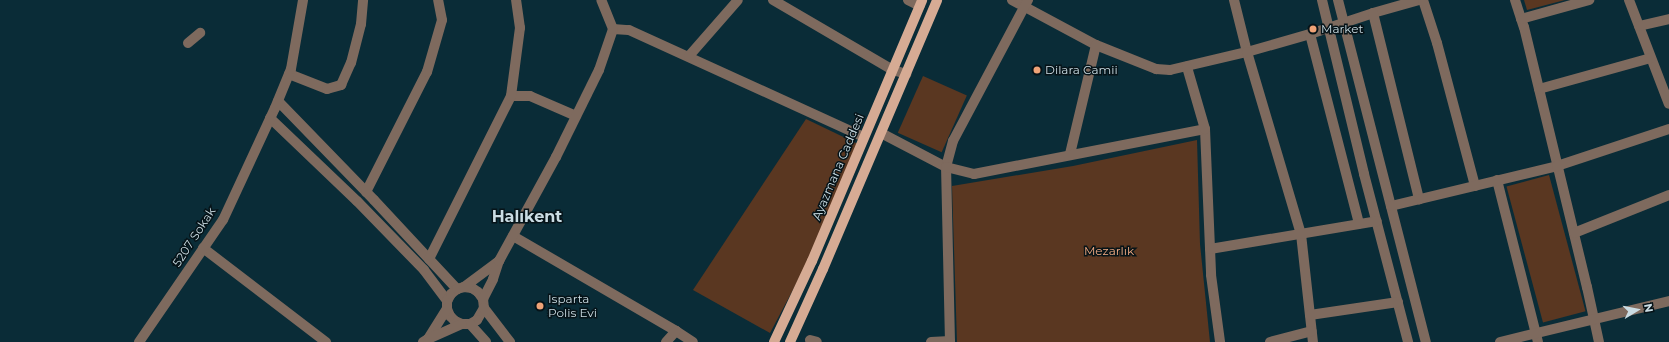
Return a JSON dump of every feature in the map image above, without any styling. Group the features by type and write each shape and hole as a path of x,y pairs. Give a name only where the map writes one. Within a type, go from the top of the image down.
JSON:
{"main road":[{"path":"790,342 938,0"},
{"name":"Ayazmana Caddesi","path":"774,342 812,261 921,3"},
{"path":"857,154 870,160"}],"street":[{"path":"303,0 289,74 278,102 429,259 460,288 472,288 478,292 484,304 510,342"},
{"path":"289,74 327,89 341,85 351,63 361,24 363,0"},
{"path":"366,192 427,72 442,20 438,0"},
{"path":"429,259 511,96 520,28 516,0"},
{"path":"426,340 477,320 499,262 599,70 614,29 602,0"},
{"path":"689,56 738,0"},
{"path":"773,0 893,70 906,74"},
{"path":"908,0 921,3"},
{"path":"1012,0 1026,3 1096,45 1156,69 1170,70 1247,52 1419,0"},
{"path":"1234,0 1247,52 1302,234 1313,342"},
{"path":"1322,0 1408,342"},
{"path":"1338,0 1426,342"},
{"path":"1423,0 1437,43 1475,186"},
{"path":"1515,0 1539,89 1599,342"},
{"path":"1521,18 1589,0"},
{"path":"1629,0 1669,104"},
{"path":"931,342 950,342 946,167 953,141 1026,3"},
{"path":"1373,13 1419,199"},
{"path":"1639,26 1669,19"},
{"path":"614,29 629,30 689,56 864,137"},
{"path":"188,42 200,33"},
{"path":"1310,34 1359,224"},
{"path":"1070,154 1096,45"},
{"path":"1539,89 1651,58"},
{"path":"1187,67 1205,129 1211,276 1220,342"},
{"path":"511,96 530,96 576,116"},
{"name":"5207 Sokak","path":"139,342 223,220 278,102"},
{"path":"270,118 357,201 414,260 447,305 450,316 455,321 466,324 486,342"},
{"path":"881,133 946,167 974,174 1070,154 1205,129"},
{"path":"1391,206 1557,166 1669,129"},
{"path":"1497,180 1537,338"},
{"path":"1574,233 1669,195"},
{"path":"1210,249 1377,221"},
{"path":"513,236 693,342"},
{"path":"203,248 326,342"},
{"path":"426,340 447,305 451,294 499,262"},
{"path":"1500,342 1537,338 1594,319 1669,301"},
{"path":"1310,315 1398,302"},
{"path":"666,342 676,331"},
{"path":"1270,342 1312,331"}],"green space":[{"path":"1524,0 1565,0 1527,10"},
{"path":"923,76 967,96 942,152 898,133"},
{"path":"806,119 858,144 812,254 770,333 693,290"},
{"name":"Mezarlık","path":"1197,140 1200,244 1210,342 957,342 952,186 1073,166"},
{"path":"1549,175 1585,311 1543,323 1506,186"}],"place":[{"name":"Market","path":"1313,29"},
{"name":"Dilara Camii","path":"1037,70"},
{"name":"Isparta Polis Evi","path":"540,306"}],"district":[{"name":"Halıkent","path":"527,217"}]}
